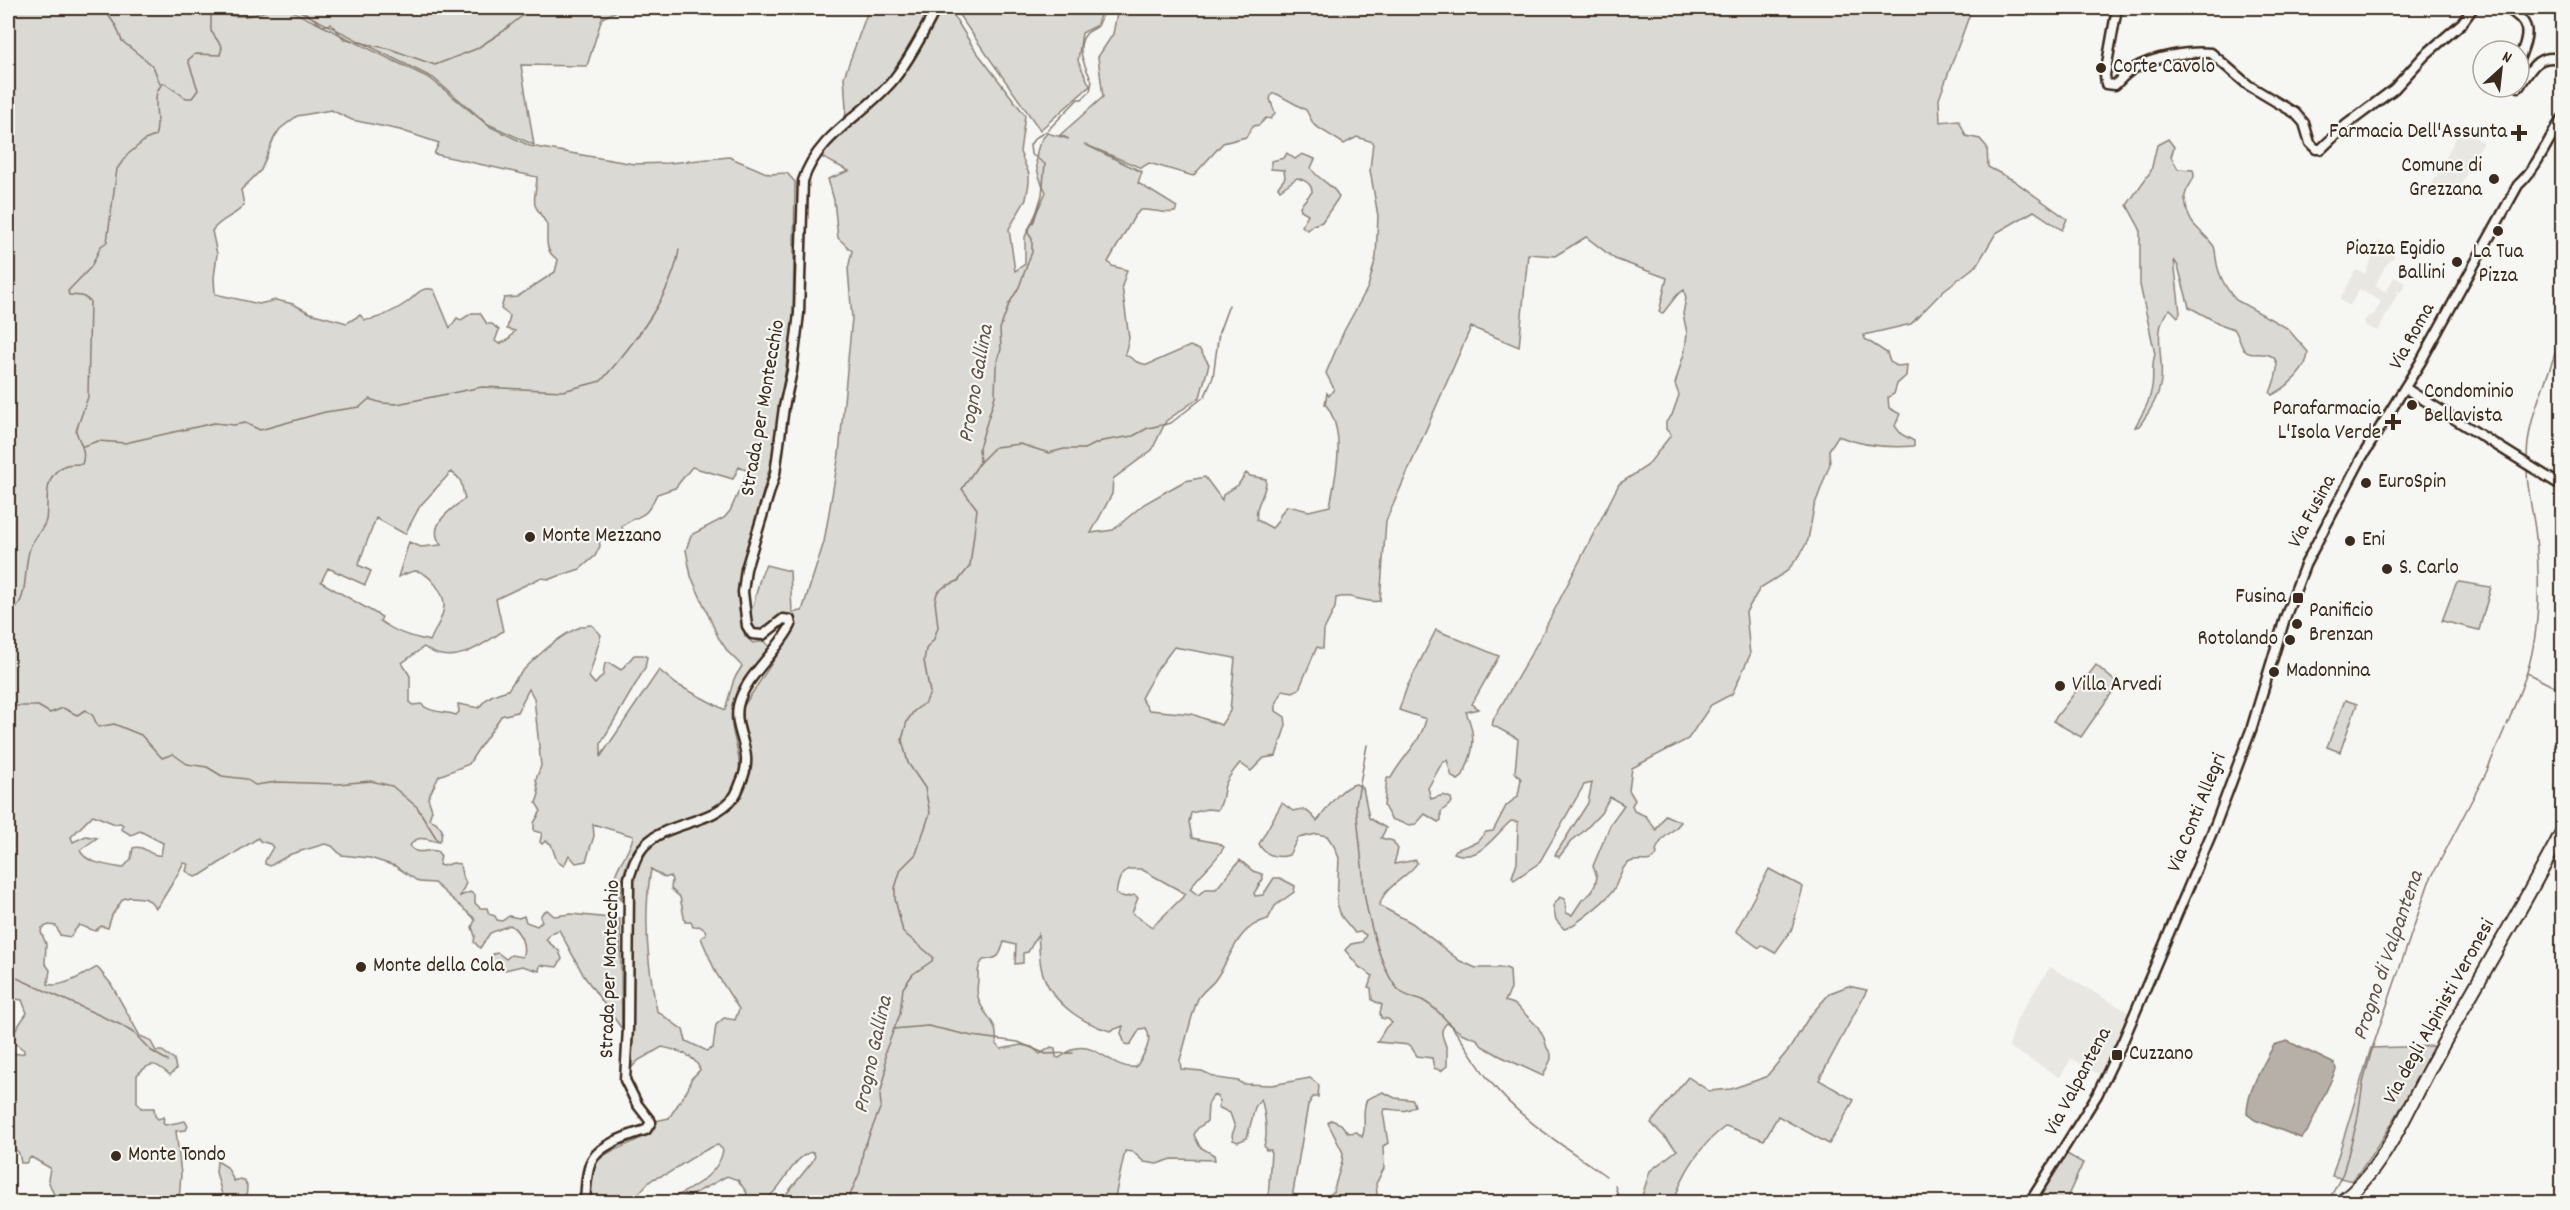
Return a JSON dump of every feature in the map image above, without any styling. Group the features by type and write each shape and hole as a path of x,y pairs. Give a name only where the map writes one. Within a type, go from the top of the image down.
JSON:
{"highway":[{"name":"Via degli Alpinisti Veronesi","path":"2341,1203 2358,1186 2391,1141 2434,1059 2562,832"}],"street":[{"name":"Strada per Montecchio","path":"585,1203 591,1161 605,1148 631,1134 646,1130 651,1122 637,1104 625,1080 628,1028 629,878 636,857 646,844 721,809 734,798 747,769 746,752 738,722 740,701 791,626 790,620 783,619 763,635 752,634 747,626 743,592 746,569 775,474 799,313 801,190 807,168 822,144 893,80 918,44 936,8"},
{"path":"2117,8 2105,75 2106,84 2115,85 2130,70 2145,63 2182,55 2211,53 2248,85 2295,113 2304,123 2312,147 2321,149 2346,125 2394,89 2425,55 2462,23 2473,8"},
{"path":"2506,8 2524,21 2527,39"},
{"path":"2531,70 2540,59 2550,56 2562,59"},
{"name":"Via Roma","path":"2404,387 2517,185 2530,173 2535,161 2562,119"},
{"path":"2404,387 2562,486"},
{"name":"Via Fusina","path":"2271,662 2305,565 2362,457 2404,387"},
{"name":"Via Conti Allegri","path":"2151,974 2216,823 2251,730 2271,662"},
{"name":"Via Valpantena","path":"2030,1203 2097,1095 2151,974"}],"shaded area":[{"path":"8,8 286,8 431,79 489,126 530,146 634,164 729,157 769,174 787,173 795,182 793,320 772,459 739,580 739,610 745,636 753,643 765,641 770,648 744,683 733,705 731,717 739,764 734,788 717,806 645,839 628,860 623,876 621,899 614,882 615,874 633,836 593,824 594,836 586,861 576,863 569,855 564,866 557,861 551,844 546,841 542,844 540,842 542,833 534,831 534,823 541,811 536,803 539,794 536,779 541,766 534,698 529,689 517,712 501,716 469,764 439,776 428,798 432,810 429,819 436,822 442,830 441,839 438,842 419,839 410,846 419,852 437,851 441,856 439,865 460,864 466,883 460,896 470,892 475,895 475,903 480,908 487,908 489,914 495,916 497,920 502,921 509,916 519,918 524,916 526,922 537,926 542,921 540,917 543,912 547,910 554,916 571,914 620,919 622,1029 584,976 559,930 551,933 546,940 559,951 562,959 557,967 540,965 539,971 522,966 505,970 495,967 492,961 493,954 498,953 506,959 511,955 522,957 524,948 517,931 510,925 490,933 480,948 474,942 472,927 475,920 473,917 434,883 419,882 395,866 370,858 341,855 332,846 325,844 291,854 270,866 265,864 265,861 273,847 258,838 195,877 186,871 188,864 183,863 156,908 144,898 123,899 112,915 108,928 101,926 95,931 79,925 70,937 60,935 56,926 49,925 42,928 41,932 46,944 45,963 50,970 48,984 67,982 97,967 111,984 140,1036 150,1040 156,1051 162,1051 174,1059 176,1069 170,1075 157,1066 150,1065 137,1075 137,1102 141,1108 154,1108 158,1119 164,1117 165,1125 185,1121 188,1126 186,1130 176,1131 181,1174 179,1202 53,1202 54,1195 48,1180 50,1168 31,1157 26,1163 21,1163 19,1153 8,1142 8,1047 16,1054 24,1053 12,1035 27,1013 22,1000 16,999 12,1006 8,1003 8,993 12,988 8,982","holes":["331,110 352,120 400,130 439,143 434,154 537,177 535,205 547,224 548,249 558,260 555,272 517,297 504,298 501,309 510,316 507,329 515,331 508,340 499,344 495,341 499,330 492,324 487,324 480,313 472,313 461,320 457,318 450,328 434,290 429,289 422,290 402,306 381,316 365,320 360,315 347,323 310,313 293,304 276,300 259,304 215,294 217,254 212,231 244,205 241,190 261,170 280,129 297,116","692,467 733,479 739,467 748,471 730,511 724,518 691,535 686,550 691,576 718,637 728,652 742,666 734,679 725,710 676,684 659,670 601,756 601,743 645,668 647,657 634,655 621,670 610,663 605,663 603,675 595,684 589,677 601,635 592,625 570,632 558,640 534,660 508,690 491,696 479,708 458,704 459,712 456,715 433,710 421,704 410,703 410,676 402,663 424,647 444,656 465,653 485,643 503,631 496,599 540,578 550,579 580,569 595,556 600,546 601,532 623,530 622,526 649,509 657,494 675,488","451,472 460,481 465,499 447,513 438,524 436,531 441,545 421,547 409,542 398,577 414,571 421,572 431,579 442,596 444,610 430,641 393,629 380,621 382,617 321,582 328,568 365,585 371,571 358,565 376,518 405,534 420,506","93,815 115,824 120,823 123,825 121,829 131,835 140,831 163,843 161,855 141,848 133,848 131,859 123,868 98,863 83,854 80,850 97,838 86,836 73,842 71,837"]},
{"path":"293,8 623,8 602,18 587,66 521,65 534,145 488,124 433,78"},
{"path":"869,8 949,8 973,47 1025,115 1020,152 1029,174 1029,183 1026,199 1009,229 1015,271 1025,264 1025,237 1046,192 1037,169 1039,147 1047,133 1069,139 1060,135 1103,97 1098,57 1113,34 1118,8 1972,8 1939,99 1940,122 1959,120 1966,136 1980,139 1987,147 1988,167 2013,180 2067,219 2062,230 2034,211 1996,233 1977,265 1944,290 1911,324 1864,335 1865,339 1887,353 1890,362 1897,366 1907,365 1906,376 1897,384 1894,394 1888,397 1889,408 1900,414 1895,426 1901,434 1914,441 1914,446 1875,445 1838,436 1829,450 1830,464 1814,507 1808,540 1800,555 1786,572 1760,588 1746,612 1750,655 1732,694 1711,705 1688,739 1632,768 1629,790 1635,800 1632,805 1634,811 1646,816 1656,830 1665,815 1681,822 1662,840 1654,858 1646,861 1633,861 1625,866 1608,896 1582,919 1564,929 1556,920 1553,906 1560,897 1565,899 1566,913 1572,915 1582,900 1591,893 1597,877 1593,866 1611,823 1624,805 1610,797 1601,813 1583,832 1572,840 1559,857 1555,855 1588,803 1592,783 1584,785 1539,863 1514,880 1512,877 1517,863 1518,822 1511,821 1479,851 1463,855 1454,853 1456,850 1477,842 1486,832 1493,831 1506,806 1518,796 1521,779 1515,772 1518,739 1492,725 1494,718 1539,640 1619,484 1647,466 1671,435 1666,429 1666,422 1672,415 1679,395 1675,384 1685,350 1687,333 1683,314 1686,298 1684,290 1663,313 1659,312 1667,278 1615,259 1586,237 1555,256 1528,254 1519,347 1471,327 1386,521 1380,601 1336,598 1335,608 1324,630 1323,649 1317,647 1299,689 1293,692 1283,690 1276,704 1276,711 1285,717 1286,725 1276,756 1264,758 1251,771 1240,763 1226,782 1222,801 1217,810 1207,809 1191,813 1189,822 1192,838 1218,843 1224,847 1190,889 1198,895 1206,889 1216,889 1240,860 1253,871 1262,874 1263,879 1254,893 1255,896 1263,895 1274,878 1280,878 1295,886 1294,892 1275,906 1268,919 1257,923 1241,936 1215,980 1200,995 1180,1060 1181,1069 1202,1071 1217,1078 1243,1084 1272,1085 1310,1078 1319,1085 1318,1097 1313,1097 1308,1105 1292,1198 1304,1202 1268,1202 1271,1150 1266,1150 1264,1145 1266,1128 1261,1099 1255,1107 1247,1138 1238,1142 1233,1140 1235,1127 1230,1113 1218,1107 1220,1101 1213,1095 1208,1105 1207,1121 1197,1129 1194,1135 1200,1147 1214,1155 1215,1160 1172,1159 1157,1164 1144,1162 1133,1152 1125,1151 1114,1202 780,1202 812,1162 815,1156 813,1152 798,1161 774,1192 756,1203 743,1202 747,1193 738,1180 727,1176 690,1196 676,1199 677,1196 692,1188 712,1172 723,1150 718,1145 653,1179 630,1202 590,1202 591,1174 599,1159 647,1134 653,1128 655,1121 669,1118 688,1089 691,1079 700,1070 690,1057 662,1047 639,1060 631,1068 629,957 631,896 635,872 641,856 652,844 717,817 732,807 743,792 750,770 750,762 743,707 794,627 779,617 761,632 754,631 749,615 760,577 766,565 790,571 792,612 802,611 824,542 839,454 852,318 848,269 852,251 838,238 834,200 828,179 849,171 823,158 819,148 845,122 844,77","holes":["1272,94 1277,94 1306,110 1314,125 1344,144 1357,137 1373,142 1370,170 1378,216 1376,257 1368,287 1344,331 1326,373 1334,389 1329,396 1327,393 1325,404 1332,415 1338,440 1337,467 1330,506 1309,511 1288,506 1272,528 1257,520 1257,509 1265,489 1266,479 1246,473 1238,485 1223,495 1222,500 1205,477 1185,481 1144,504 1113,530 1091,533 1112,494 1113,479 1152,450 1166,421 1200,397 1209,364 1200,350 1190,346 1147,365 1125,354 1129,338 1122,286 1127,270 1112,266 1108,262 1140,210 1175,212 1177,207 1138,183 1142,172 1084,144 1141,168 1149,163 1193,176 1223,143 1246,137 1253,126 1259,125 1266,118 1271,119 1275,113 1270,99","1174,647 1235,658 1230,711 1221,725 1192,714 1149,710 1141,698 1156,671","651,869 665,878 670,876 671,889 680,897 685,922 691,922 693,927 699,926 705,930 706,934 701,938 716,973 739,1009 735,1020 724,1018 716,1025 713,1048 707,1051 686,1041 683,1030 657,1011 649,958 647,904","1129,869 1141,869 1186,894 1152,927 1132,913 1138,898 1135,895 1125,897 1116,894 1123,873","1038,934 1040,963 1050,990 1066,1008 1087,1022 1110,1031 1123,1026 1121,1033 1125,1044 1130,1045 1140,1029 1146,1028 1148,1043 1136,1067 1121,1065 1084,1048 1076,1048 1059,1058 1056,1057 1055,1048 1051,1047 1040,1054 1032,1047 1021,1045 1001,1049 996,1044 995,1029 983,1010 977,994 979,966 983,960 998,956 1004,942 1016,945 1015,964 1023,963 1023,953 1028,952"]},
{"path":"954,8 1103,8 1096,26 1082,33 1078,61 1090,86 1040,130"},
{"path":"2460,130 2483,142 2455,196 2432,184"},
{"path":"2168,139 2174,147 2171,157 2178,169 2193,170 2194,178 2185,195 2189,216 2214,247 2218,270 2229,291 2236,300 2287,328 2308,352 2304,365 2296,377 2272,395 2270,393 2277,363 2270,355 2246,352 2234,329 2189,307 2178,266 2174,260 2180,313 2178,317 2170,309 2164,316 2160,333 2160,386 2150,410 2139,426 2135,427 2151,392 2155,354 2140,285 2140,229 2127,205 2151,171 2157,145"},
{"path":"1287,153 1295,159 1302,154 1315,159 1311,168 1317,176 1333,188 1339,197 1322,222 1307,230 1302,226 1308,214 1301,210 1300,206 1312,192 1311,187 1305,181 1297,178 1280,190 1278,187 1285,178 1284,170 1271,169 1271,161 1284,158"},
{"path":"2379,241 2393,249 2394,257 2385,266 2375,286 2386,292 2394,277 2406,283 2401,292 2396,290 2398,293 2378,331 2366,326 2364,322 2367,317 2374,315 2381,301 2359,289 2350,306 2340,300 2356,270 2365,274"},
{"path":"2459,582 2491,587 2479,630 2442,621 2456,584"},
{"path":"1436,630 1499,656 1472,704 1479,709 1466,712 1472,729 1473,745 1462,777 1458,780 1452,777 1447,760 1442,763 1428,788 1431,799 1443,795 1451,798 1452,802 1441,812 1441,820 1438,822 1425,814 1416,824 1408,825 1391,819 1384,806 1387,778 1391,778 1424,728 1426,719 1399,710 1407,687"},
{"path":"2096,665 2118,684 2081,737 2053,721"},
{"path":"2345,700 2357,704 2340,752 2327,747"},
{"path":"1356,784 1363,788 1369,818 1386,828 1381,838 1393,841 1398,849 1394,864 1416,860 1417,863 1385,893 1380,906 1412,923 1460,961 1476,968 1510,970 1511,989 1505,1001 1514,1004 1538,1027 1551,1054 1543,1076 1500,1056 1482,1046 1477,1039 1461,1033 1447,1023 1442,1033 1447,1051 1447,1066 1441,1071 1434,1068 1432,1058 1417,1056 1410,1045 1377,1042 1386,1027 1392,1023 1388,1019 1381,1018 1382,1005 1372,1000 1371,988 1368,987 1373,976 1359,967 1345,950 1351,944 1362,942 1366,935 1361,932 1355,933 1341,916 1337,903 1339,858 1334,846 1327,836 1317,834 1298,838 1289,855 1280,857 1271,855 1259,844 1282,803 1293,811 1307,811 1317,821 1344,789"},
{"path":"1769,869 1803,887 1792,929 1775,953 1761,945 1759,948 1736,931"},
{"path":"2050,967 2130,1013 2101,1075 2071,1059 2060,1077 2009,1047 2017,1019"},
{"path":"1848,986 1867,990 1819,1080 1854,1100 1829,1144 1778,1116 1764,1140 1726,1126 1708,1141 1687,1170 1674,1202 1640,1202 1650,1171 1677,1150 1651,1123 1688,1077 1709,1091 1731,1089 1766,1077 1790,1048 1809,1017 1830,993"},
{"path":"2287,1041 2335,1064 2336,1070 2307,1132 2301,1138 2255,1120 2247,1114 2256,1078 2265,1061 2274,1045"},
{"path":"2434,1046 2386,1133 2352,1181 2332,1176 2371,1048"},
{"path":"1383,1092 1395,1098 1413,1100 1415,1106 1404,1110 1385,1109 1383,1112 1388,1143 1383,1146 1384,1168 1376,1184 1378,1202 1319,1202 1333,1192 1342,1162 1343,1153 1328,1123 1331,1120 1341,1124 1348,1133 1357,1132 1362,1137 1367,1099"},
{"path":"2067,1154 2083,1163 2065,1202 2036,1202"},
{"path":"217,1161 227,1167 234,1181 244,1180 247,1186 246,1202 224,1202 216,1172"}],"waterway":[{"path":"103,8 116,26 122,41 153,66 160,84"},
{"path":"8,615 15,609 23,594 30,548 46,520 48,490 52,476 66,465 82,464 83,451 76,431 88,397 90,301 82,296 69,295 68,291 91,267 101,246 107,242 117,169 127,155 145,140 155,136 157,130 156,100 159,88 164,83 186,98 192,98 198,90 188,60 195,54 220,55 222,47 211,31 211,16 216,12 237,16 251,15 271,8"},
{"path":"289,8 302,10 323,26 331,24 344,39 390,49 435,65 476,49 532,8"},
{"name":"Progno Gallina","path":"847,1202 860,1172 863,1151 881,1106 880,1095 886,1072 885,1052 900,1014 903,988 913,974 932,961 933,957 903,932 895,899 895,888 901,869 916,854 930,813 925,788 908,763 902,740 907,721 914,711 926,702 930,693 924,661 926,649 934,639 938,627 935,601 937,593 958,581 970,566 977,509 962,489 980,462 979,448 995,396 996,367 1001,349 1000,329 1032,252 1032,239 1027,231 1034,221 1042,195 1045,164 1031,154 1030,145 1078,99 1082,99 1090,91 1092,81 1082,58 1081,45 1086,34 1098,26 1106,8"},
{"path":"83,446 98,441 125,443 214,423 234,425 245,423 260,430 325,412 360,407 369,399 397,404 482,387 563,391 601,381 649,320 660,302 675,266 679,249"},
{"path":"980,462 995,447 1020,444 1049,453 1064,449 1084,449 1102,441 1133,436 1148,428 1171,423 1205,396 1213,377 1219,332 1229,305"},
{"name":"Progno di Valpantena","path":"2527,458 2535,409 2562,330"},
{"name":"Progno di Valpantena","path":"2507,725 2527,672 2537,623 2537,555 2527,469"},
{"path":"2527,673 2562,691"},
{"path":"8,706 38,706 50,713 63,708 77,715 86,710 93,716 98,727 114,724 141,735 162,758 173,754 187,764 207,767 222,776 246,779 255,785 277,782 338,784 371,781 392,786 417,807 438,841"},
{"name":"Progno di Valpantena","path":"2328,1202 2343,1173 2357,1122 2363,1083 2372,1049 2429,882 2486,773 2505,728"},
{"path":"1363,875 1356,805 1367,745"},
{"path":"1363,876 1374,938 1387,971 1401,992 1422,1000 1447,1021 1489,1080 1515,1108 1544,1132 1606,1176"},
{"path":"8,974 121,1025 135,1034 150,1050 168,1061"},
{"path":"893,1029 928,1026 972,1036 1018,1042 1046,1054 1073,1053"},
{"path":"1615,1186 1620,1202"}],"place":[{"name":"Corte Cavolo","path":"2101,68"},
{"name":"Farmacia Dell'Assunta","path":"2519,133"},
{"name":"Comune di Grezzana","path":"2494,179"},
{"name":"La Tua Pizza","path":"2498,231"},
{"name":"Piazza Egidio Ballini","path":"2457,262"},
{"name":"Condominio Bellavista","path":"2412,405"},
{"name":"Parafarmacia L'Isola Verde","path":"2393,422"},
{"name":"EuroSpin","path":"2366,483"},
{"name":"Monte Mezzano","path":"530,537"},
{"name":"Eni","path":"2350,541"},
{"name":"S. Carlo","path":"2387,569"},
{"name":"Fusina","path":"2298,598"},
{"name":"Panificio Brenzan","path":"2297,624"},
{"name":"Rotolando","path":"2290,640"},
{"name":"Madonnina","path":"2274,672"},
{"name":"Villa Arvedi","path":"2060,686"},
{"name":"Monte della Cola","path":"361,967"},
{"name":"Cuzzano","path":"2117,1055"},
{"name":"Monte Tondo","path":"116,1156"}]}
